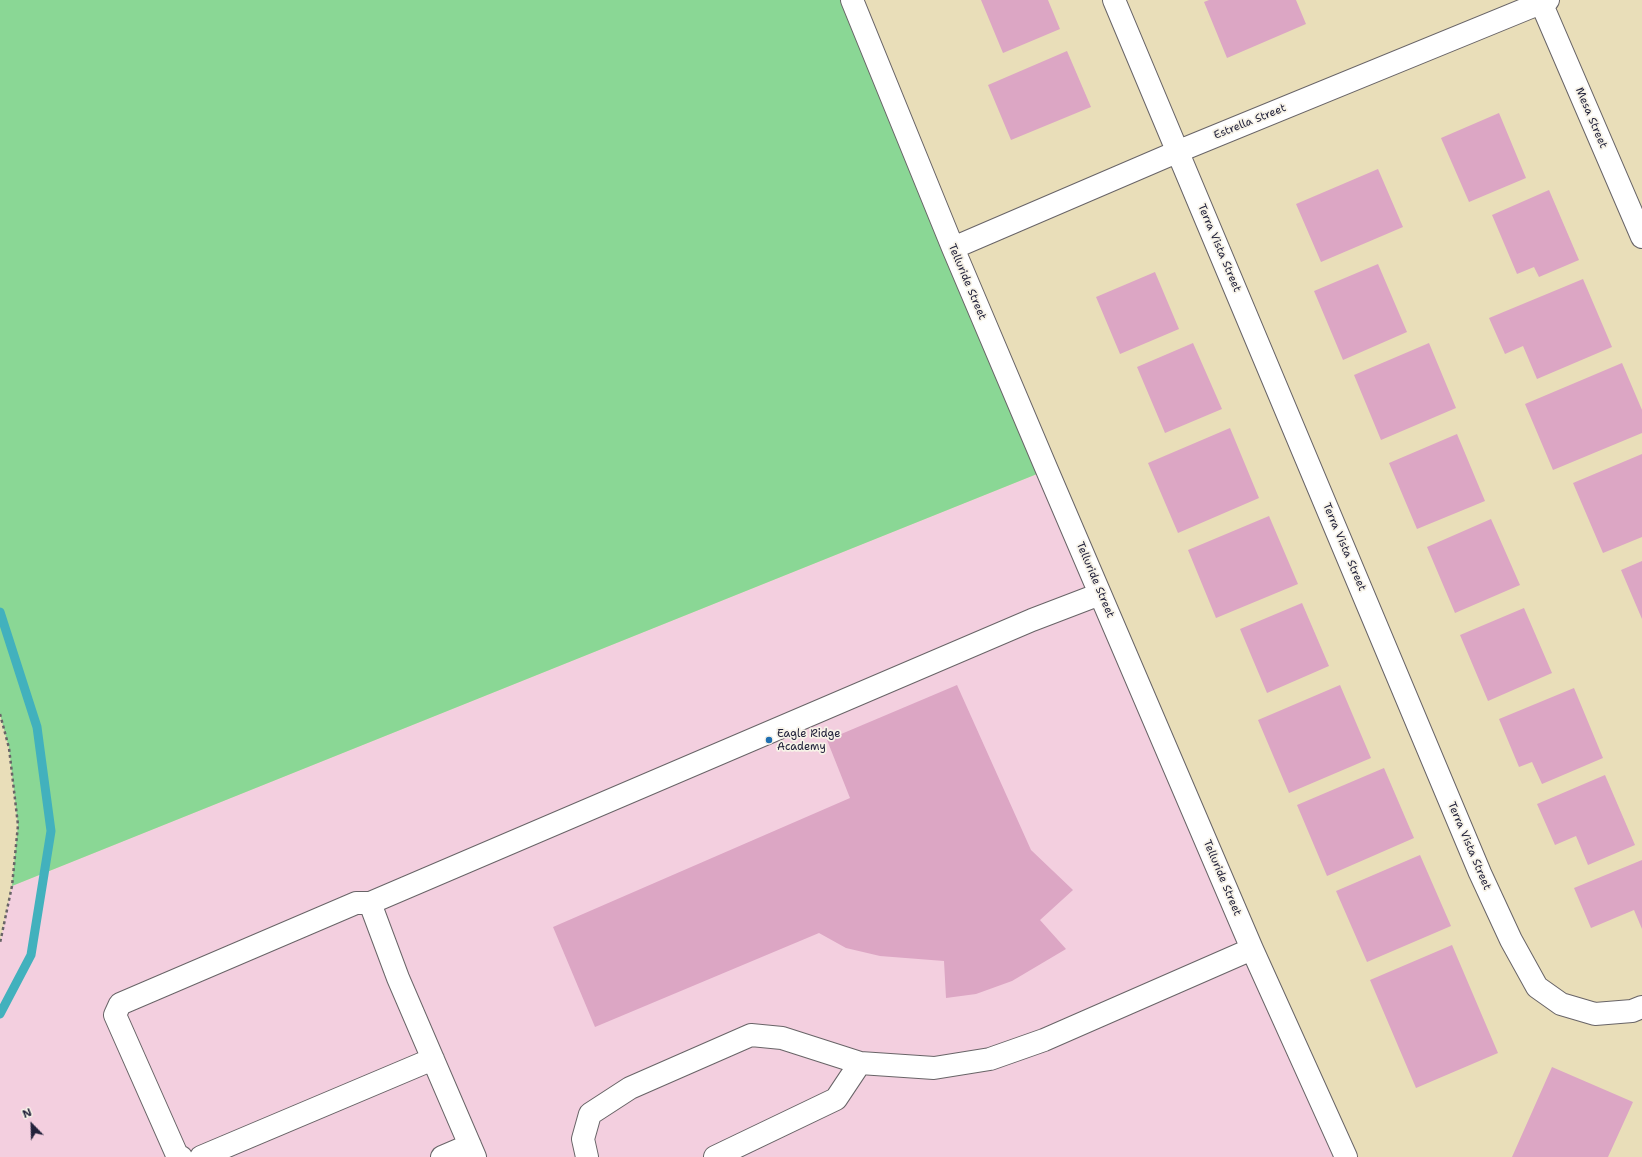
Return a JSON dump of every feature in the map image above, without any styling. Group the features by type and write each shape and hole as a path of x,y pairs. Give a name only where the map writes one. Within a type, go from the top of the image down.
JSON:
{"street":[{"name":"Telluride Street","path":"852,0 953,248 1100,594 1252,949 1346,1157"},
{"name":"Terra Vista Street","path":"1114,0 1179,151 1477,865 1511,940 1537,987 1561,1004 1595,1014 1632,1011 1642,1007"},
{"name":"Estrella Street","path":"953,248 1179,151 1543,1"},
{"name":"Mesa Street","path":"1543,1 1642,237"},
{"path":"181,1157 176,1155 116,1015 120,1004 356,903 370,903 1025,623 1100,594"},
{"path":"370,903 398,978 472,1151 442,1157"},
{"path":"587,1157 583,1139 590,1114 630,1088 751,1035 782,1038 860,1063 934,1068 990,1059 1044,1040 1252,949"},
{"path":"201,1157 433,1059"},
{"path":"715,1157 836,1099 860,1063"}],"path":[{"path":"0,714 9,748 18,825 12,886 0,943"}],"shaded area":[{"name":"Eagle Ridge Academy","path":"1047,470 1346,1157 0,1157 0,943 12,886"}],"green space":[{"path":"0,0 852,0 1047,470 12,886 18,825 9,748 0,714"}],"building":[{"path":"981,0 1048,0 1060,29 1003,53"},
{"path":"1209,0 1296,0 1306,24 1227,58 1204,2"},
{"path":"1067,51 1091,107 1011,140 988,85"},
{"path":"1499,113 1526,178 1469,202 1441,138"},
{"path":"1378,169 1403,227 1321,262 1296,204"},
{"path":"1549,190 1579,260 1539,277 1534,267 1517,274 1492,215"},
{"path":"1378,264 1407,332 1343,360 1314,291"},
{"path":"1155,272 1179,329 1120,354 1096,297"},
{"path":"1583,279 1612,347 1537,379 1523,346 1505,354 1489,318"},
{"path":"1193,343 1222,409 1165,433 1137,367"},
{"path":"1429,343 1456,408 1381,440 1354,375"},
{"path":"1622,363 1642,410 1642,433 1553,470 1525,404"},
{"path":"1230,428 1259,498 1178,533 1148,463"},
{"path":"1457,434 1485,501 1417,529 1389,463"},
{"path":"1642,454 1642,537 1603,553 1573,483"},
{"path":"1269,516 1298,584 1216,618 1188,550"},
{"path":"1491,519 1520,585 1455,613 1427,547"},
{"path":"1642,561 1642,619 1621,570"},
{"path":"1302,603 1329,666 1267,693 1240,629"},
{"path":"1524,608 1552,673 1488,701 1460,635"},
{"name":"Eagle Ridge Academy","path":"957,685 1031,850 1073,890 1040,920 1066,949 1012,981 976,994 946,998 944,961 880,956 846,948 819,933 595,1027 553,927 850,798 827,740"},
{"path":"1340,685 1371,758 1289,793 1258,720"},
{"path":"1574,688 1603,758 1542,784 1532,762 1519,767 1499,719"},
{"path":"1384,768 1414,838 1327,876 1297,805"},
{"path":"1605,775 1635,845 1588,865 1576,836 1555,845 1537,804"},
{"path":"1420,855 1451,926 1367,962 1336,891"},
{"path":"1642,860 1642,929 1634,910 1591,928 1574,888"},
{"path":"1452,945 1498,1053 1416,1088 1370,980"},
{"path":"1552,1067 1633,1102 1608,1157 1512,1157"}],"waterway":[{"path":"0,612 37,727 51,831 31,955 0,1014"}],"place":[{"name":"Eagle Ridge Academy","path":"769,740"}]}
